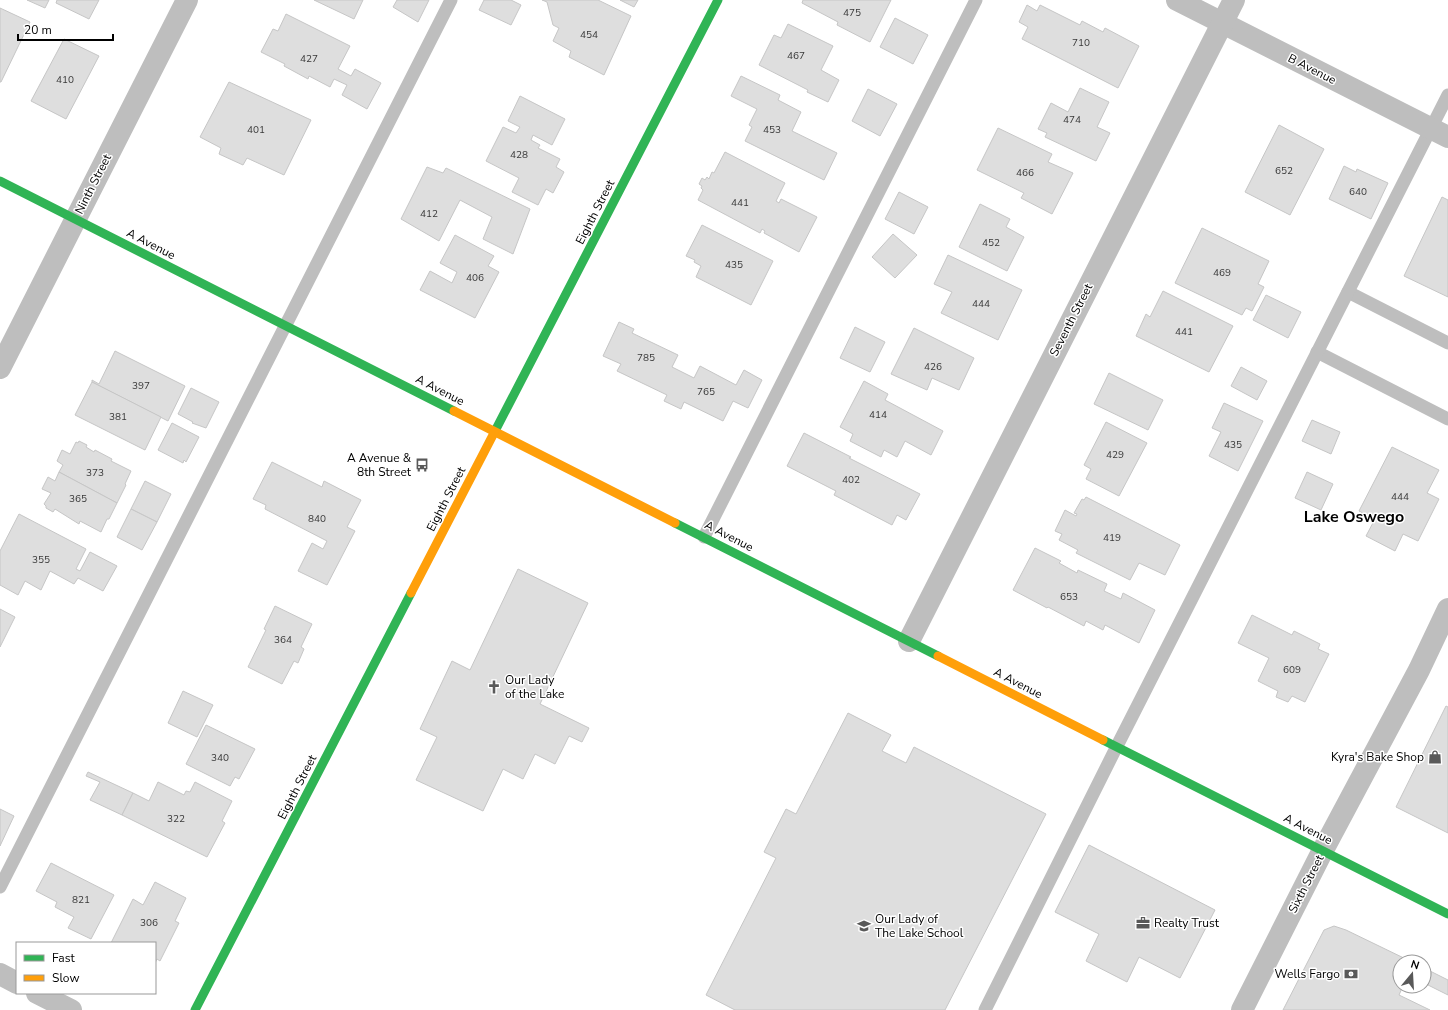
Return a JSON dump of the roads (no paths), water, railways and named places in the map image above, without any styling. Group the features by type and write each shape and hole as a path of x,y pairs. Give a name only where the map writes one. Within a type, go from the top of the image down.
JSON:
{"main road":[{"name":"Eighth Street","path":"195,1010 718,0"},
{"name":"A Avenue","path":"0,181 1448,914"}],"street":[{"name":"Ninth Street","path":"0,368 187,0"},
{"name":"B Avenue","path":"1176,0 1439,133"},
{"name":"Seventh Street","path":"909,641 1234,0"},
{"name":"Sixth Street","path":"1242,1010 1323,850 1419,670 1448,609"},
{"path":"0,974 16,982"},
{"path":"40,994 71,1010"}],"lane":[{"path":"0,887 450,0"},
{"path":"704,537 976,0"},
{"path":"986,1010 1117,746 1317,352 1348,292 1439,133 1448,95"},
{"path":"1348,292 1448,344"},
{"path":"1317,352 1448,419"}],"place":[{"name":"A Avenue & 8th Street","path":"422,465"},
{"name":"Our Lady of the Lake","path":"494,687"},
{"name":"Kyra's Bake Shop","path":"1435,757"},
{"name":"Realty Trust","path":"1143,923"},
{"name":"Our Lady of The Lake School","path":"864,926"},
{"name":"Wells Fargo","path":"1351,974"}],"district":[{"name":"Lake Oswego","path":"1354,516"}]}
